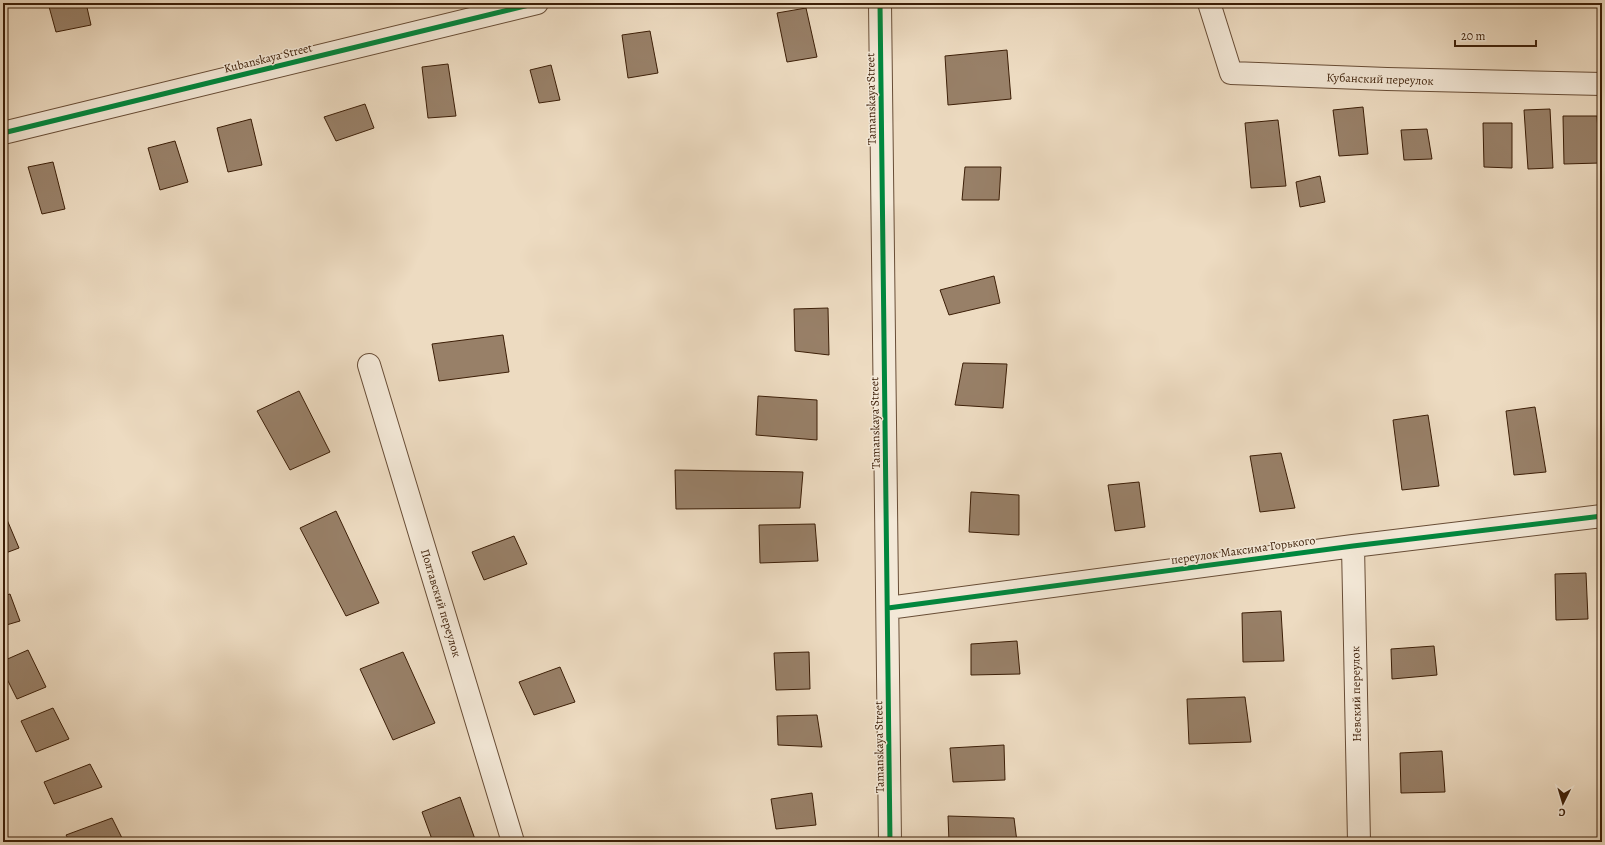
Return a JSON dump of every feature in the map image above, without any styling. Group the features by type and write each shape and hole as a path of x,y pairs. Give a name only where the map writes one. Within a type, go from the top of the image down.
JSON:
{"street":[{"name":"Kubanskaya Street","path":"3,133 537,3"},
{"name":"Tamanskaya Street","path":"880,3 890,842"},
{"name":"Кубанский переулок","path":"1209,3 1231,73 1387,80 1602,84"},
{"name":"Полтавский переулок","path":"369,365 513,842"},
{"name":"переулок Максима Горького","path":"888,608 1353,546 1602,516"},
{"name":"Невский переулок","path":"1353,546 1359,842"}],"building":[{"path":"48,3 86,3 91,25 56,32"},
{"path":"806,8 817,57 787,62 777,13"},
{"path":"650,31 658,73 628,78 622,35"},
{"path":"1007,50 1011,99 948,105 945,56"},
{"path":"448,64 456,116 428,118 422,67"},
{"path":"551,65 560,100 539,103 530,70"},
{"path":"365,104 374,128 336,141 324,117"},
{"path":"1363,107 1368,154 1339,156 1333,110"},
{"path":"1550,109 1553,168 1528,169 1524,110"},
{"path":"1563,116 1597,116 1600,163 1564,164"},
{"path":"251,119 262,165 228,172 217,128"},
{"path":"1278,120 1286,186 1251,188 1245,123"},
{"path":"1483,123 1512,123 1512,168 1484,167"},
{"path":"1427,129 1432,159 1404,160 1401,130"},
{"path":"175,141 188,182 160,190 148,148"},
{"path":"53,162 65,209 42,214 28,167"},
{"path":"965,167 1001,167 999,200 962,200"},
{"path":"1320,176 1325,202 1300,207 1296,182"},
{"path":"994,276 1000,303 949,315 940,290"},
{"path":"828,308 829,355 795,351 794,309"},
{"path":"503,335 509,372 439,381 432,344"},
{"path":"963,363 1007,364 1003,408 955,405"},
{"path":"299,391 330,452 290,470 257,411"},
{"path":"758,396 817,400 817,440 756,435"},
{"path":"1535,407 1546,472 1514,475 1506,411"},
{"path":"1428,415 1439,486 1402,490 1393,420"},
{"path":"1281,453 1295,508 1260,512 1250,456"},
{"path":"675,470 803,472 800,508 676,509"},
{"path":"1139,482 1145,527 1115,531 1108,485"},
{"path":"971,492 1019,495 1019,535 969,532"},
{"path":"336,511 379,603 346,616 300,528"},
{"path":"5,515 19,548 3,554 3,516"},
{"path":"815,524 818,561 760,563 759,525"},
{"path":"514,536 527,564 484,580 472,552"},
{"path":"1586,573 1588,619 1556,620 1555,574"},
{"path":"10,594 20,621 3,626 3,596"},
{"path":"1281,611 1284,661 1243,662 1242,613"},
{"path":"1017,641 1020,674 971,675 971,644"},
{"path":"1434,646 1437,675 1392,679 1391,649"},
{"path":"28,650 46,687 17,699 3,671 3,661"},
{"path":"403,652 435,723 393,740 360,669"},
{"path":"809,652 810,689 776,690 774,653"},
{"path":"560,667 575,702 534,715 519,682"},
{"path":"1245,697 1251,742 1189,744 1187,699"},
{"path":"53,708 69,739 36,752 21,721"},
{"path":"817,715 822,747 778,745 777,716"},
{"path":"1004,745 1005,780 953,782 950,748"},
{"path":"1442,751 1445,792 1401,793 1400,753"},
{"path":"90,764 102,787 54,804 44,782"},
{"path":"812,793 816,825 776,829 771,799"},
{"path":"460,797 476,842 433,842 422,812"},
{"path":"948,816 1014,818 1017,842 949,842"},
{"path":"112,818 124,842 70,842 66,835"}],"cycle path":[{"path":"3,133 537,3"},
{"path":"880,3 890,842"},
{"path":"888,608 1353,546 1602,516"}]}
